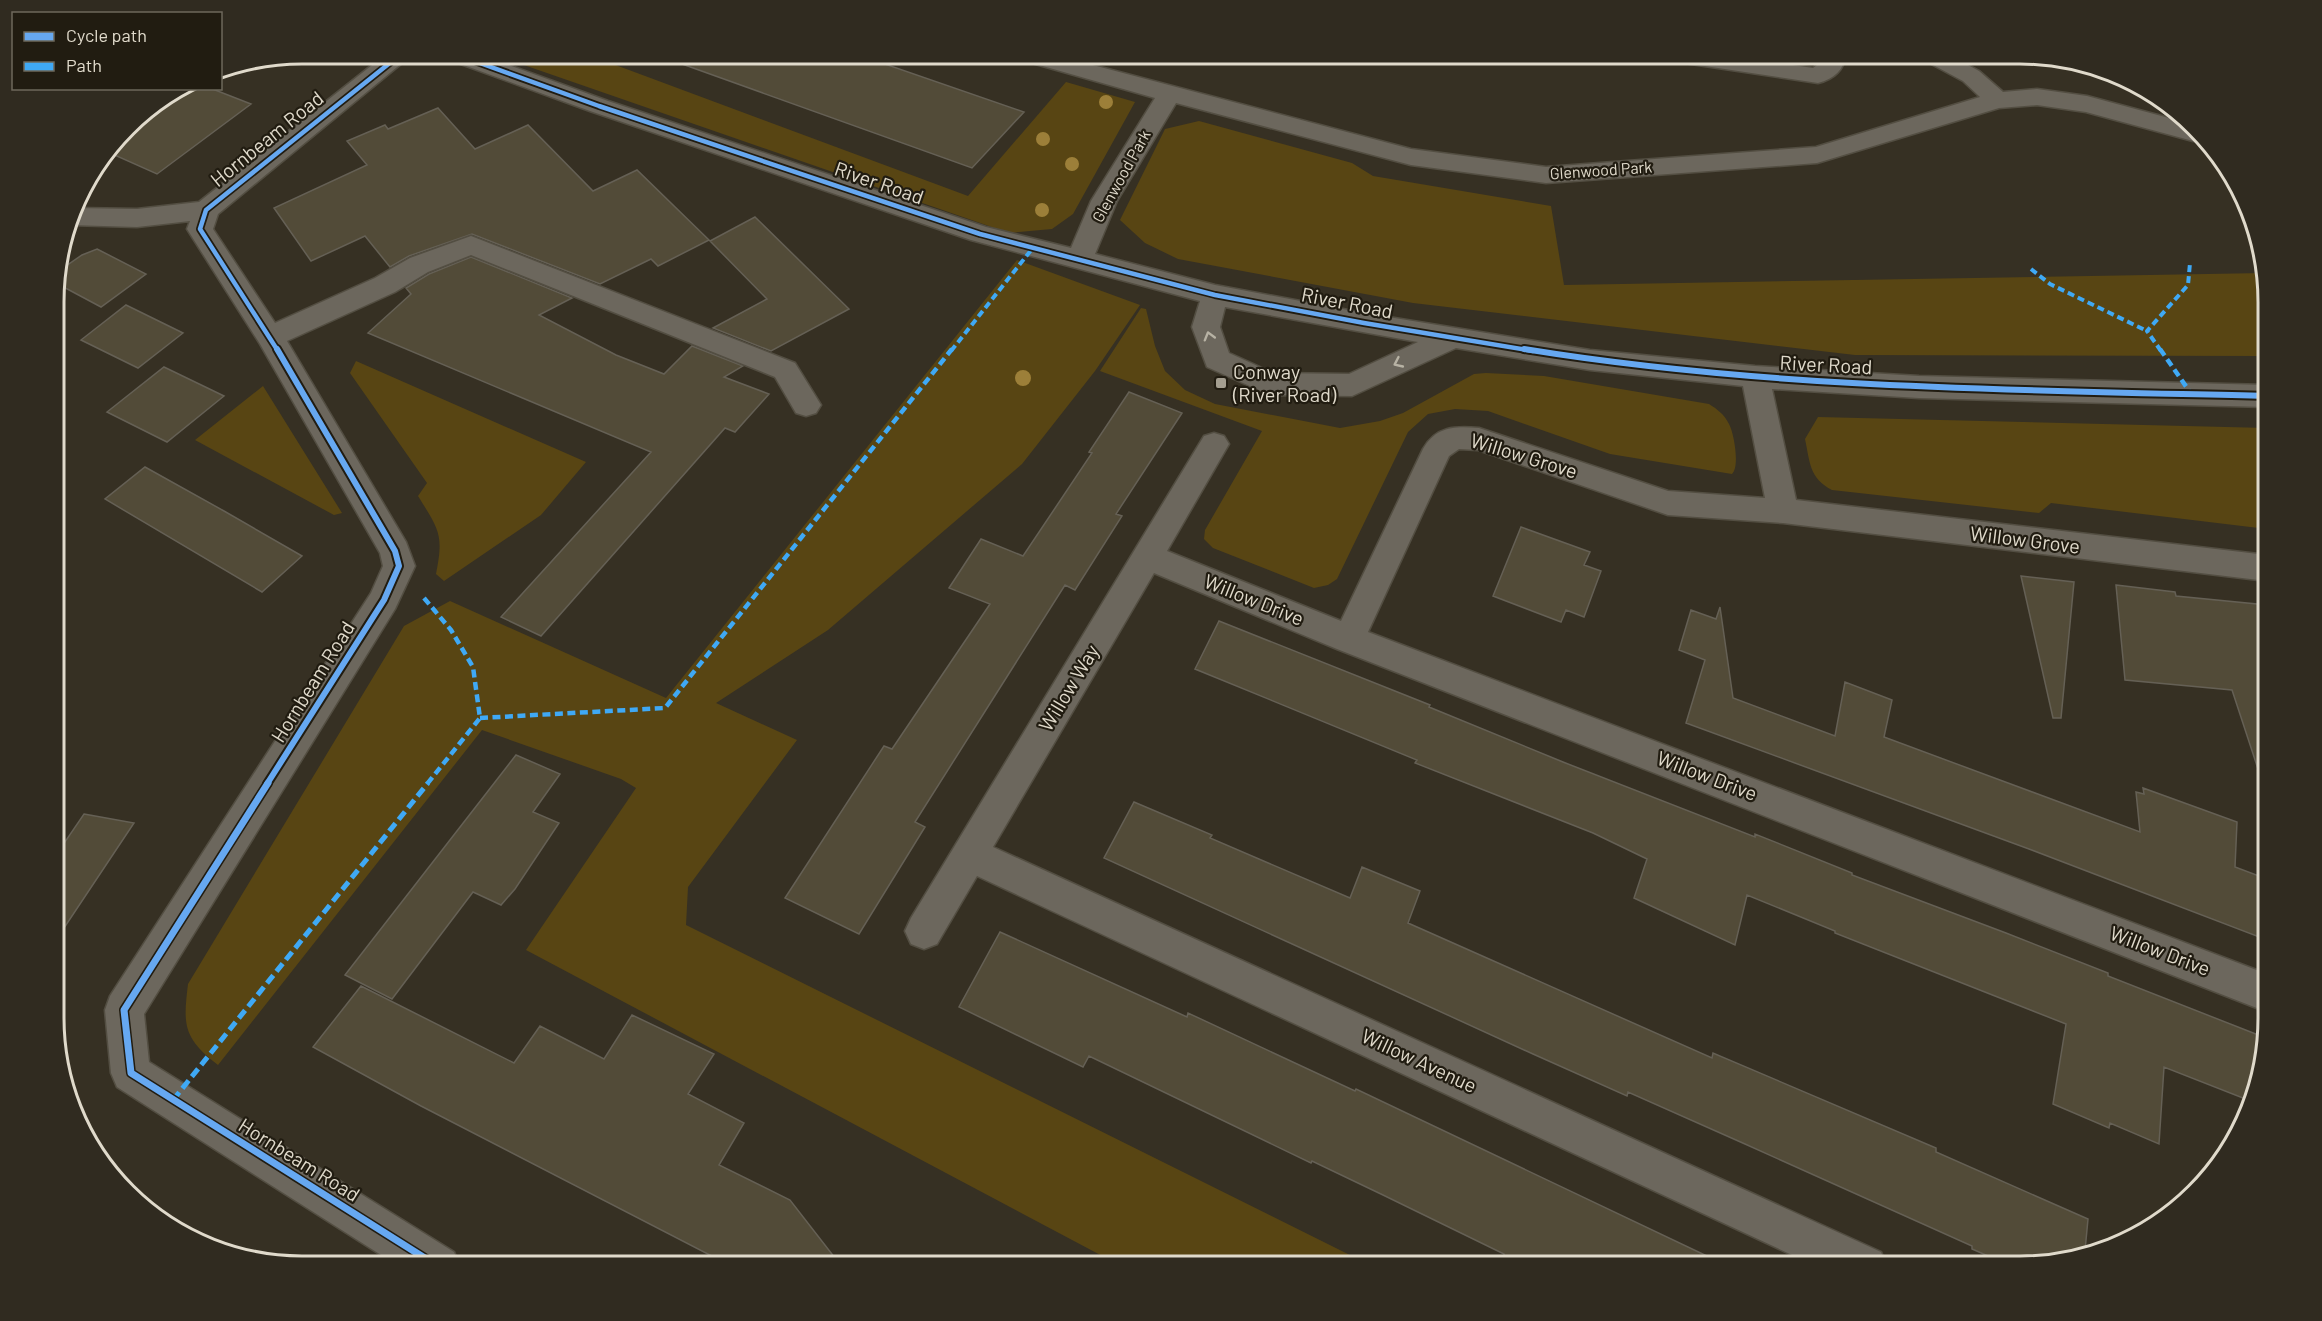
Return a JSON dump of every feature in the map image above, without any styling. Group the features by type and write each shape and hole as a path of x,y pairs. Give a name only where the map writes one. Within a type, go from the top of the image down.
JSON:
{"street":[{"name":"Hornbeam Road","path":"388,64 206,210 200,228 270,337 395,551 399,566 384,600 124,1010 131,1073 422,1256"},
{"name":"River Road","path":"483,64 599,106 980,234 1215,294 1450,339 1590,360 1755,377 1919,387 2258,396"},
{"name":"Glenwood Park","path":"1074,64 1169,94 1411,156 1546,175 1817,155 1997,100 2037,97 2087,104 2185,132"},
{"path":"1738,64 1818,76 1833,64"},
{"path":"1949,64 1971,76 1997,100"},
{"name":"Glenwood Park","path":"1079,261 1104,201 1169,94"},
{"path":"81,217 137,218 206,210"},
{"path":"270,337 385,285 419,265 471,245 785,370 806,405"},
{"path":"1215,294 1206,327 1217,360 1270,384 1352,385 1450,339"},
{"path":"1755,377 1783,512"},
{"name":"Willow Grove","path":"1349,639 1438,449 1453,437 1479,439 1668,502 1783,512 2258,567"},
{"name":"Willow Way","path":"924,931 1214,444"},
{"name":"Willow Drive","path":"1147,556 1349,639 2258,989"},
{"name":"Willow Avenue","path":"971,855 1842,1256"}],"shaded area":[{"path":"521,64 613,64 968,196 1066,82 1135,102 1073,214 1052,229 1009,233"},
{"path":"1199,121 1352,163 1373,176 1551,206 1564,285 2255,273 2258,303 2258,356 1855,355 1413,303 1178,259 1145,243 1120,220 1165,129"},
{"path":"1017,260 1140,305 1095,371 1022,464 828,630 716,703 797,740 688,887 686,925 1352,1256 1102,1256 526,950 636,788 621,779 482,730 218,1065 198,1047 188,1030 186,1021 188,984 404,626 450,601 666,698"},
{"path":"1141,308 1146,309 1155,346 1165,371 1185,390 1215,404 1340,428 1380,421 1403,413 1474,374 1544,376 1709,404 1723,415 1731,428 1736,464 1732,474 1610,454 1488,411 1455,409 1428,414 1408,432 1337,579 1328,585 1314,588 1213,548 1204,539 1205,530 1262,431 1100,371"},
{"path":"356,361 586,462 541,515 444,581 436,574 440,550 438,533 418,496 427,483 350,373"},
{"path":"263,386 342,513 334,515 195,440"},
{"path":"1818,417 2258,428 2258,528 2051,503 2039,513 1832,490 1815,475 1805,439"}],"building":[{"path":"682,64 885,64 1024,112 972,168"},
{"path":"195,90 215,90 251,104 157,174 116,156 134,134 170,105"},
{"path":"438,108 475,149 528,125 593,191 637,170 709,240 658,266 651,259 600,284 472,234 409,256 390,267 365,236 311,261 274,208 367,165 347,141 385,125 388,129"},
{"path":"755,217 849,309 771,351 713,328 767,299 710,241"},
{"path":"97,249 146,274 101,307 65,288 68,265 82,255"},
{"path":"471,257 572,298 539,315 616,355 664,374 692,346 743,366 724,377 769,394 735,432 725,428 541,636 501,617 651,452 368,333 411,294 406,288 429,274"},
{"path":"126,305 183,333 138,368 81,340"},
{"path":"164,367 224,396 167,442 107,412"},
{"path":"1129,392 1182,413 1116,514 1122,516 1075,590 1065,585 915,822 925,827 859,934 785,898 884,746 892,749 990,604 949,588 981,539 1023,556 1092,453 1089,452"},
{"path":"145,467 302,556 262,592 105,499"},
{"path":"1521,527 1590,552 1584,565 1601,571 1584,617 1566,610 1561,622 1493,596"},
{"path":"2021,576 2074,582 2061,718 2053,718"},
{"path":"2116,585 2175,592 2176,596 2258,604 2258,769 2232,690 2125,680"},
{"path":"1720,607 1733,698 1835,736 1845,682 1892,700 1884,737 2140,832 2136,792 2144,794 2143,788 2237,822 2235,867 2258,876 2258,937 2029,849 1686,723 1705,660 1679,650 1691,610 1716,619"},
{"path":"1219,621 1430,705 1429,707 1563,762 1755,837 1755,834 1852,873 1852,875 2108,973 2108,976 2257,1034 2253,1065 2245,1095 2244,1098 2164,1067 2159,1144 2110,1123 2109,1128 2053,1104 2066,1024 1835,933 1835,931 1747,895 1735,945 1634,898 1647,859 1593,833 1415,763 1417,760 1195,669"},
{"path":"516,755 560,774 533,812 559,823 515,889 501,905 473,892 392,999 345,975"},
{"path":"1134,802 1212,835 1210,838 1350,898 1362,867 1420,891 1408,923 1712,1058 1713,1053 1936,1148 1936,1152 2088,1219 2085,1247 2035,1256 1988,1256 1972,1249 1972,1246 1628,1092 1627,1096 1533,1054 1104,858"},
{"path":"84,814 134,823 64,928 64,843"},
{"path":"1000,932 1187,1017 1188,1013 1355,1091 1356,1089 1707,1256 1504,1256 1383,1195 1312,1161 1311,1163 1089,1056 1083,1067 959,1007"},
{"path":"361,986 514,1063 540,1026 604,1059 632,1015 714,1054 688,1094 744,1123 719,1165 790,1200 833,1256 712,1256 421,1106 313,1047"}],"marked path":[{"path":"480,718 665,708 1032,249"},
{"path":"2190,263 2188,285 2147,331 2192,395"},
{"path":"2031,269 2050,284 2147,331"},
{"path":"173,1100 480,718 473,667 451,630 424,598"}],"cycle path":[{"path":"388,64 206,210 200,229 270,337 395,551 399,566 384,600 124,1010 131,1073 422,1256"},
{"path":"483,64 599,106 980,234 1215,295 1364,323 1590,360 1755,377 1919,387 2258,396"}],"place":[{"name":"Conway (River Road)","path":"1221,383"}]}
